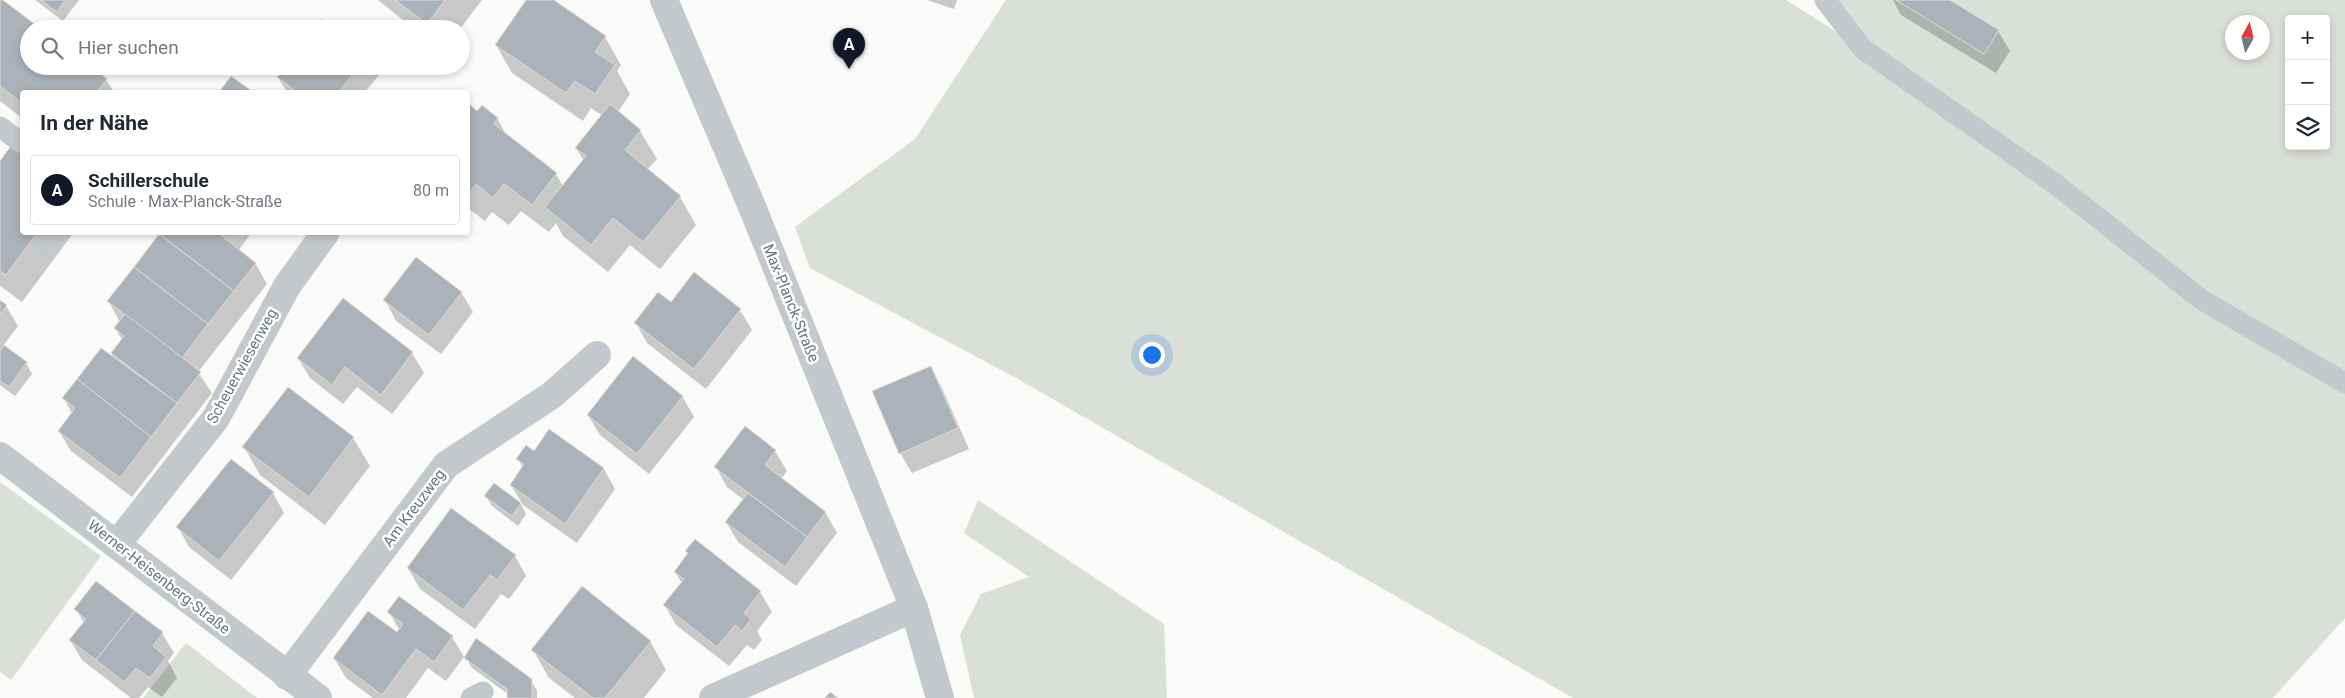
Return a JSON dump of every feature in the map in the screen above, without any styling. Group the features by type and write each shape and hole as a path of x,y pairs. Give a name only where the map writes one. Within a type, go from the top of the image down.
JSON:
{"street":[{"name":"Max-Planck-Straße","path":"664,0 753,209 914,608 940,698"},
{"name":"Scheuerwiesenweg","path":"117,544 216,418 287,286 324,235"},
{"name":"Am Kreuzweg","path":"287,676 446,465 552,395 597,355"},
{"name":"Werner-Heisenberg-Straße","path":"0,456 318,698"},
{"path":"713,698 914,608"}],"lane":[{"path":"1825,0 1863,49 2054,183 2202,300 2345,384"},
{"path":"0,127 20,142"}],"shaded area":[{"path":"1006,0 1786,0 1862,48 1825,0 2345,0 2345,618 2273,698 1573,698 1016,378 810,268 795,227 915,139"},
{"path":"0,482 101,556 11,680 0,672"},
{"path":"978,500 1164,624 1167,698 974,698 960,635 981,594 1029,577 964,533"},
{"path":"186,643 257,698 143,698"}],"building":[{"path":"0,0 3,0 29,20 20,20 20,75 102,75 107,79 99,90 20,90 20,101 0,86"},
{"path":"41,0 65,0 57,12"},
{"path":"395,0 445,0 430,20 422,20"},
{"path":"526,0 554,0 606,36 595,52 615,65 595,94 575,81 566,93 495,45"},
{"path":"1896,0 1950,0 1999,30 1984,54"},
{"path":"278,75 352,75 341,90 294,90 277,77"},
{"path":"231,76 250,90 220,90"},
{"path":"610,104 641,130 625,150 681,196 643,242 613,218 591,245 545,207 586,156 575,148"},
{"path":"470,105 477,111 482,105 498,118 494,124 557,173 532,205 504,184 493,198 476,184 470,192"},
{"path":"13,143 20,149 20,235 36,235 6,275 0,271 0,161"},
{"path":"158,235 160,235 234,291 208,324 134,267"},
{"path":"160,235 221,235 256,263 234,291"},
{"path":"416,257 462,292 429,335 383,300"},
{"path":"134,267 208,324 182,358 107,301"},
{"path":"694,272 741,309 694,369 634,323 658,292 671,302"},
{"path":"343,298 413,352 381,395 345,367 332,385 297,358"},
{"path":"0,300 7,305 0,315"},
{"path":"125,314 201,372 177,403 111,353 124,336 114,328"},
{"path":"4,345 27,362 9,387 0,381 0,351"},
{"path":"101,348 177,403 151,437 77,379"},
{"path":"633,356 683,396 637,454 587,415"},
{"path":"931,366 958,428 899,454 872,391"},
{"path":"77,379 151,437 120,478 58,431 75,408 62,398"},
{"path":"288,387 354,437 309,497 242,447"},
{"path":"745,426 776,450 765,465 826,512 807,537 714,467"},
{"path":"549,429 604,468 565,524 510,485 524,464 516,459 526,445 534,451"},
{"path":"231,459 274,492 219,561 176,527"},
{"path":"494,483 521,503 512,516 484,496"},
{"path":"748,493 807,537 785,567 725,522"},
{"path":"451,508 516,555 497,580 490,575 463,610 407,568"},
{"path":"695,539 761,591 744,613 751,619 742,631 735,625 717,647 663,605 684,579 674,572 688,553 685,551"},
{"path":"96,581 135,611 96,660 69,640 86,619 74,609"},
{"path":"582,586 651,641 605,698 593,698 531,650"},
{"path":"399,596 453,636 434,662 416,649 382,695 333,658 368,611 397,632 403,624 387,612"},
{"path":"135,611 163,632 153,646 166,657 150,678 136,668 124,682 96,660"},
{"path":"476,638 532,679 532,698 507,698 507,689 464,658"},
{"path":"830,692 838,698 825,698"}],"place":[{"name":"Schillerschule","path":"849,69"}]}
